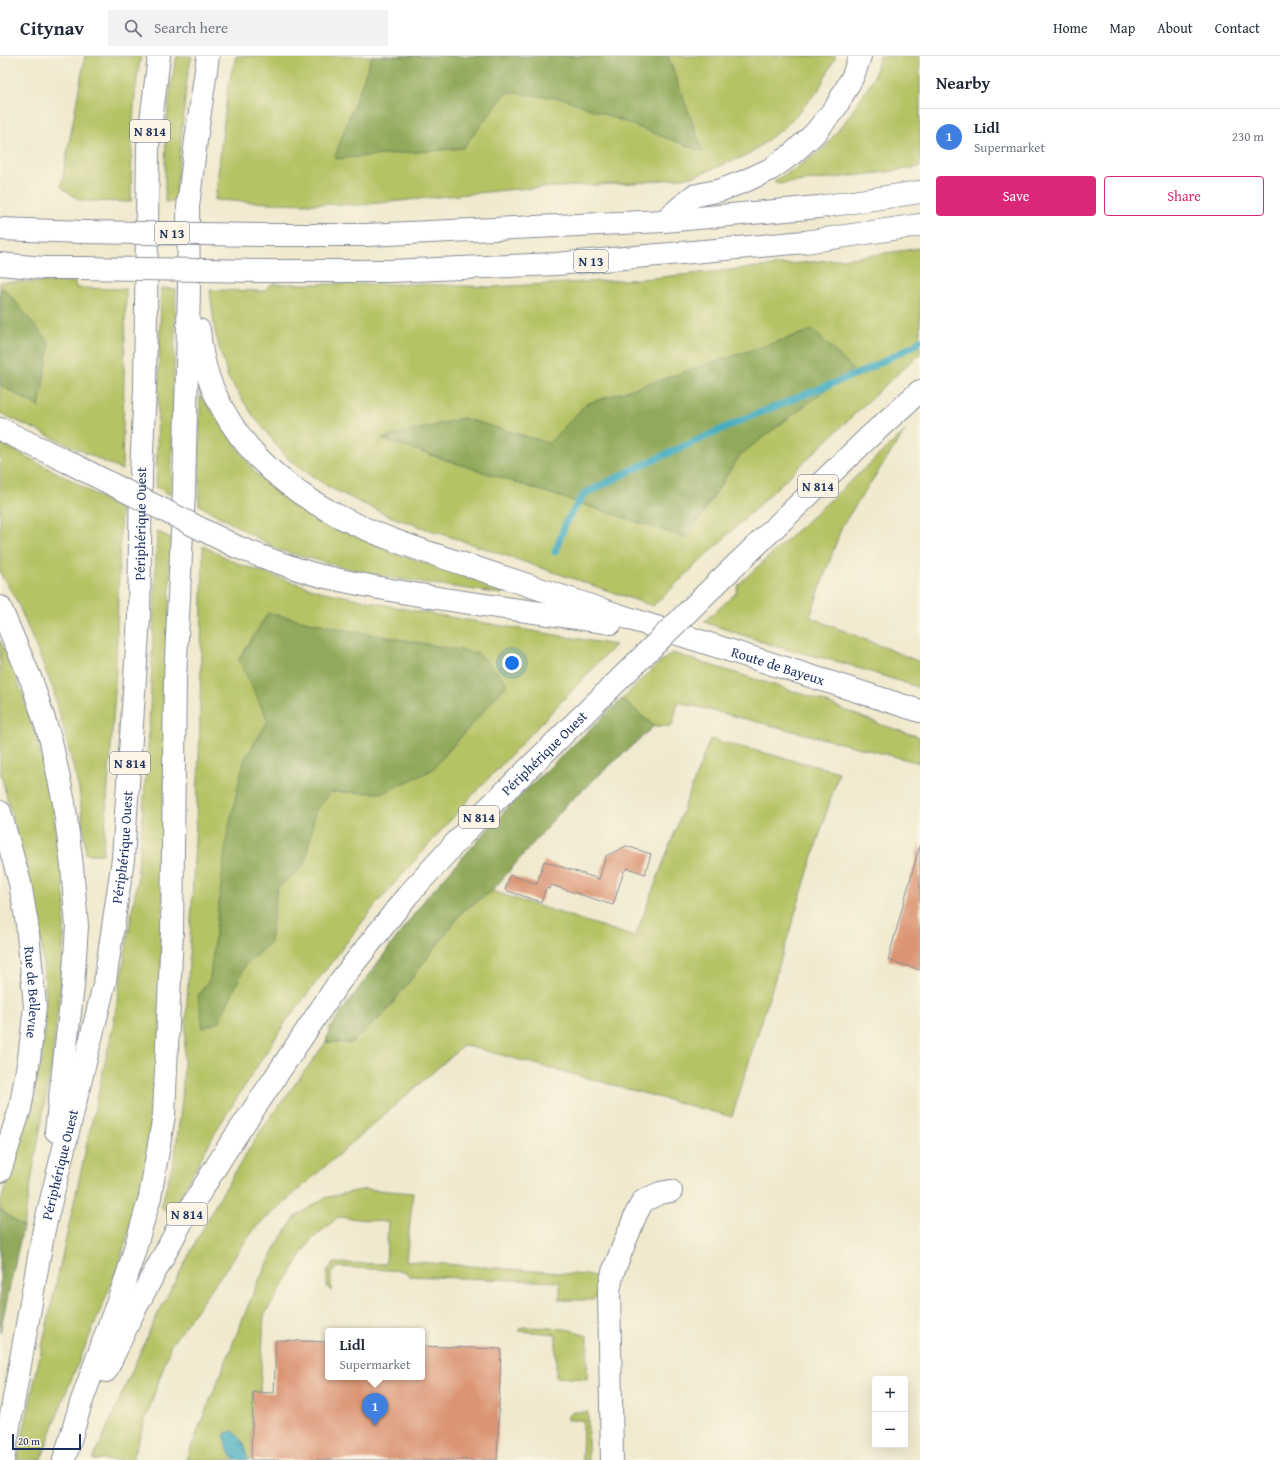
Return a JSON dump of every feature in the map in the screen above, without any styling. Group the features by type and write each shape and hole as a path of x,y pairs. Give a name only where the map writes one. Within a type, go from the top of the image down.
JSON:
{"main road":[{"name":"Périphérique Ouest","path":"3,1460 44,1229 105,981 123,859 139,617 141,480 145,388 148,146 160,56"},
{"path":"64,1460 81,1403 127,1276 148,1204 164,1115 172,931 175,679 184,491 189,288 188,207 208,56"},
{"path":"664,220 693,196 721,190 745,181 770,169 792,154 814,134 836,107 853,76 860,56"},
{"name":"N 13","path":"0,229 261,235 366,235 664,220 819,207 920,192"},
{"name":"N 13","path":"0,264 43,268 260,271 389,271 556,264 805,242 920,225"},
{"name":"Route de Bayeux","path":"189,288 197,313 200,347 214,394 249,448 284,482 311,501 352,523 399,543 920,711"},
{"name":"Périphérique Ouest","path":"68,1460 133,1313 181,1223 227,1149 337,985 407,896 480,816 870,436 920,391"},
{"path":"0,429 237,547 287,566 325,577 441,598 612,623 637,621"},
{"path":"0,607 32,682 51,741 64,803 72,866 77,926 73,986 44,1229"},
{"name":"Rue de Bellevue","path":"0,812 20,883 27,924 35,1006 30,1059 20,1109 0,1171"},
{"path":"612,1460 609,1290 613,1272 636,1214 643,1201 660,1193 671,1191"}],"green space":[{"path":"85,56 141,56 135,92 131,202 81,201 61,187"},
{"path":"177,56 192,56 187,78 175,202 165,202 168,110"},
{"path":"236,56 836,56 818,91 785,127 748,155 692,177 635,183 516,189 360,205 215,200 228,86"},
{"path":"372,56 668,56 703,152 565,99 507,92 463,148 334,159"},
{"path":"880,56 920,56 920,167 778,184 774,181 796,168 824,148 847,119 873,79"},
{"path":"920,248 920,354 883,387 653,606 389,516 328,487 288,459 254,417 228,378 215,332 210,290 264,291 271,284 422,284 491,287 642,279 859,257"},
{"path":"0,282 75,282 76,288 126,289 122,470 0,413"},
{"path":"161,288 176,289 171,495 156,487"},
{"path":"0,289 5,289 50,344 39,407 0,385"},
{"path":"813,330 853,369 740,455 687,538 381,439 463,418 549,443 586,404"},
{"path":"200,395 258,476 387,551 502,586 502,594 372,575 279,550 199,505"},
{"path":"905,431 842,526 810,617 920,662 920,688 843,663 778,647 704,622 736,593 738,585"},
{"path":"0,443 73,481 121,510 115,692 103,854 86,854 79,789 53,689 17,601 0,573"},
{"path":"157,531 171,538 158,1114 143,1182 118,1268 64,1397 41,1460 17,1460 113,1026 137,882 149,735"},
{"path":"203,546 241,565 320,591 420,612 615,645 471,797 377,903 285,1023 219,1126 170,1214 161,1207 175,1155 182,1100 199,760"},
{"path":"268,613 347,630 478,653 508,683 432,770 383,793 330,792 315,812 305,864 277,888 270,943 246,964 219,1022 203,1028 198,996 210,978 227,835 244,760 268,721 239,659"},
{"path":"0,640 28,708 45,768 59,844 65,906 62,974 52,1062 23,1227 0,1209 0,1205 41,1064 46,996 39,920 0,771"},
{"path":"672,653 812,697 882,725 920,737 920,763 678,702 672,726 654,726 622,699 657,665"},
{"path":"622,699 654,726 567,804 492,891 463,911 385,1013 351,1043 326,1042 330,1027 426,898 510,805"},
{"path":"710,739 839,772 732,1117 464,1045 256,1227 171,1345 133,1456 134,1460 93,1460 152,1325 218,1200 259,1133 326,1042 351,1043 385,1013 463,911 492,891 635,937"},
{"path":"365,1189 413,1193 406,1261 599,1276 597,1297 592,1300 560,1300 560,1282 409,1276 405,1271 338,1267 331,1273 331,1291 327,1286 327,1271 334,1263 386,1264 388,1222 338,1217 311,1240 264,1316 260,1392 253,1392 251,1460 248,1460 244,1444 227,1449 235,1460 186,1460 256,1286 278,1243 296,1216 324,1198"},
{"path":"0,1209 23,1227 0,1332"},
{"path":"520,1328 566,1329 582,1333 588,1337 587,1379 556,1377 556,1334 519,1331"},
{"path":"571,1412 588,1412 588,1460 582,1460 583,1420 567,1420"}],"water":[{"path":"233,1431 244,1444 248,1460 235,1460 227,1448 225,1433"}],"building":[{"path":"920,844 920,970 888,960"},
{"path":"626,846 651,854 645,874 628,868 624,871 613,905 551,885 549,889 546,888 541,902 505,890 510,875 537,884 544,861 599,879 606,856"},
{"path":"276,1340 325,1342 325,1380 425,1380 425,1346 501,1349 497,1460 251,1460 253,1392 274,1393"}],"waterway":[{"path":"555,552 566,522 584,494 634,469 749,417 864,371 915,345 920,340"}],"place":[{"name":"Lidl","path":"375,1426"}]}
